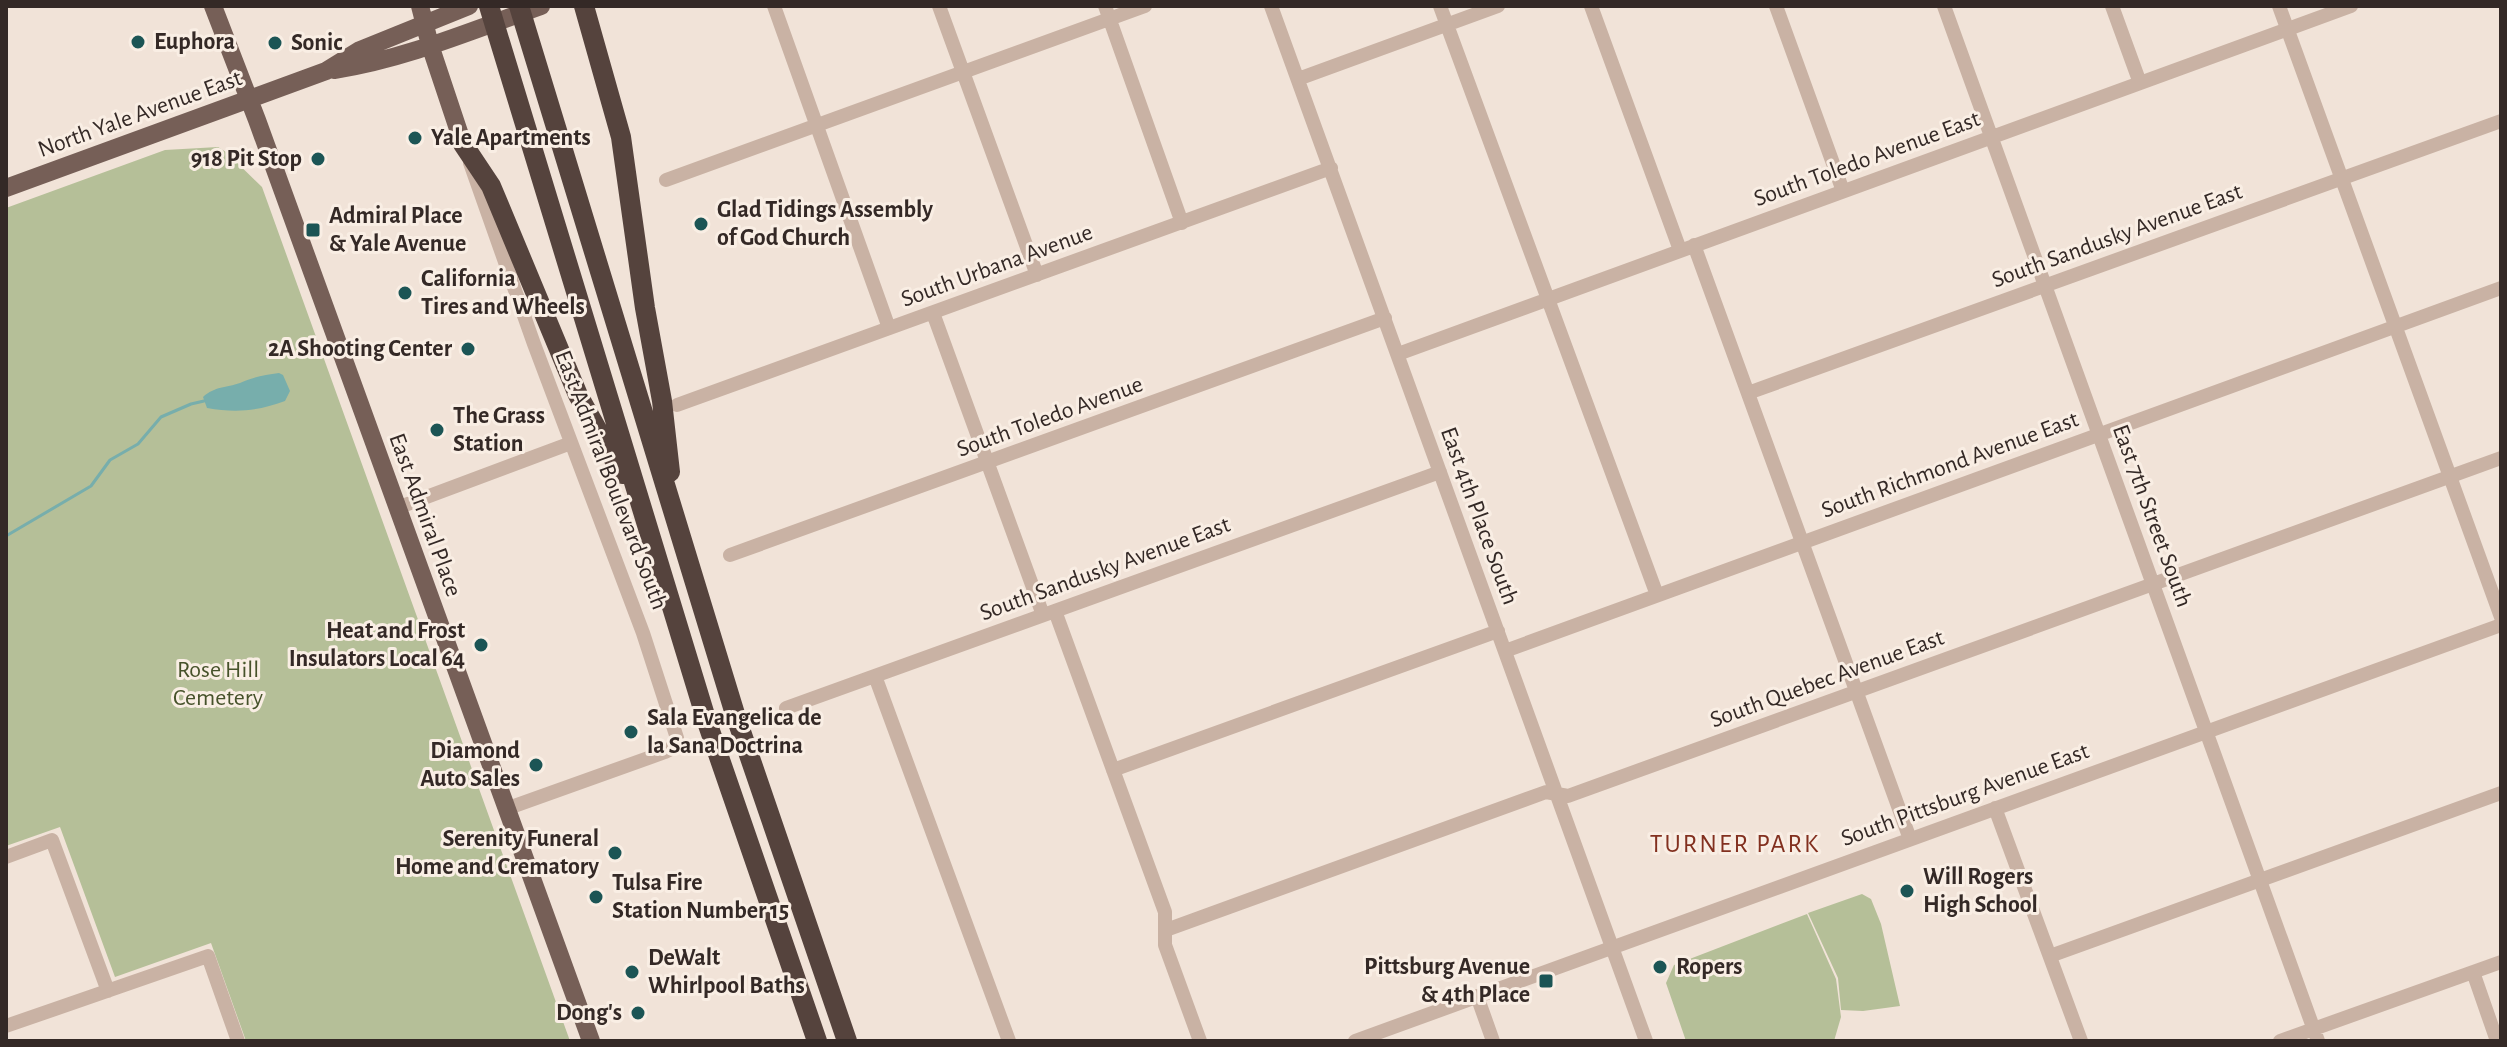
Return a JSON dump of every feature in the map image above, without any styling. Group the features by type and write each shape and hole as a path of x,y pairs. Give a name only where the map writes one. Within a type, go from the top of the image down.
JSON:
{"highway":[{"path":"489,6 707,722 817,1041"},
{"path":"519,6 735,714 847,1041"},
{"path":"584,6 621,137 645,308 662,401 675,520"},
{"path":"463,144 491,186 578,395 641,509"}],"main road":[{"name":"East Admiral Place","path":"213,6 591,1041"},
{"path":"326,71 422,14 446,14 469,6"},
{"path":"326,71 364,65 541,6"},
{"name":"East Admiral Boulevard South","path":"422,14 463,144"},
{"name":"North Yale Avenue East","path":"6,188 326,71"}],"street":[{"path":"774,6 889,328"},
{"path":"939,6 1037,275"},
{"path":"666,180 962,72 1107,12 1145,6"},
{"name":"East 4th Place South","path":"1271,6 1646,1041"},
{"path":"1440,6 1657,595"},
{"path":"1298,79 1498,6"},
{"path":"1591,6 1748,393 1910,839"},
{"path":"1776,6 1843,191"},
{"name":"East 7th Street South","path":"1944,6 2316,1035"},
{"path":"2112,6 2140,83"},
{"path":"2279,6 2501,617"},
{"name":"South Toledo Avenue East","path":"1398,354 2351,6"},
{"path":"1107,12 1182,223"},
{"name":"South Sandusky Avenue East","path":"1748,393 2501,121"},
{"name":"East Admiral Boulevard South","path":"463,144 491,228 643,633 677,738 676,744 665,752 506,809"},
{"name":"South Urbana Avenue","path":"677,405 1331,168"},
{"name":"South Richmond Avenue East","path":"1505,651 2501,288"},
{"path":"933,313 987,463 1113,770 1165,912 1165,945 1200,1041"},
{"name":"South Toledo Avenue","path":"730,555 1385,318"},
{"path":"397,508 571,443"},
{"name":"South Quebec Avenue East","path":"1166,930 1546,792 1568,796 2501,458"},
{"name":"South Sandusky Avenue East","path":"786,708 1440,472"},
{"name":"South Pittsburg Avenue East","path":"1355,1041 2501,625"},
{"path":"1113,770 1498,631"},
{"path":"875,676 1009,1041"},
{"path":"2050,956 2501,793"},
{"path":"1995,808 2081,1041"},
{"path":"6,857 52,840 108,991"},
{"path":"6,1026 208,956 238,1041"},
{"path":"2280,1041 2316,1035 2501,962"},
{"path":"2473,972 2497,1041"},
{"path":"1477,996 1493,1041"}],"green space":[{"name":"Rose Hill Cemetery","path":"218,147 262,187 570,1041 246,1041 211,943 115,977 60,827 6,846 6,208 165,150"},
{"path":"1862,894 1871,899 1881,924 1900,1006 1863,1011 1841,1010 1838,978 1808,913"},
{"path":"1807,914 1836,979 1841,1017 1834,1041 1686,1041 1666,983 1674,965"}],"water":[{"path":"279,373 290,391 285,401 247,410 207,408 203,397 212,391"}],"waterway":[{"path":"6,536 91,486 110,460 138,444 161,417 204,401"}],"place":[{"name":"Euphora","path":"138,42"},
{"name":"Sonic","path":"275,43"},
{"name":"Yale Apartments","path":"415,138"},
{"name":"918 Pit Stop","path":"318,159"},
{"name":"Glad Tidings Assembly of God Church","path":"701,224"},
{"name":"Admiral Place & Yale Avenue","path":"313,230"},
{"name":"California Tires and Wheels","path":"405,293"},
{"name":"2A Shooting Center","path":"468,349"},
{"name":"The Grass Station","path":"437,430"},
{"name":"Heat and Frost Insulators Local 64","path":"481,645"},
{"name":"Sala Evangelica de la Sana Doctrina","path":"631,732"},
{"name":"Diamond Auto Sales","path":"536,765"},
{"name":"Serenity Funeral Home and Crematory","path":"615,853"},
{"name":"Will Rogers High School","path":"1907,891"},
{"name":"Tulsa Fire Station Number 15","path":"596,897"},
{"name":"Ropers","path":"1660,967"},
{"name":"DeWalt Whirlpool Baths","path":"632,972"},
{"name":"Pittsburg Avenue & 4th Place","path":"1546,981"},
{"name":"Dong's","path":"638,1013"}],"district":[{"name":"TURNER PARK","path":"1735,844"}]}
